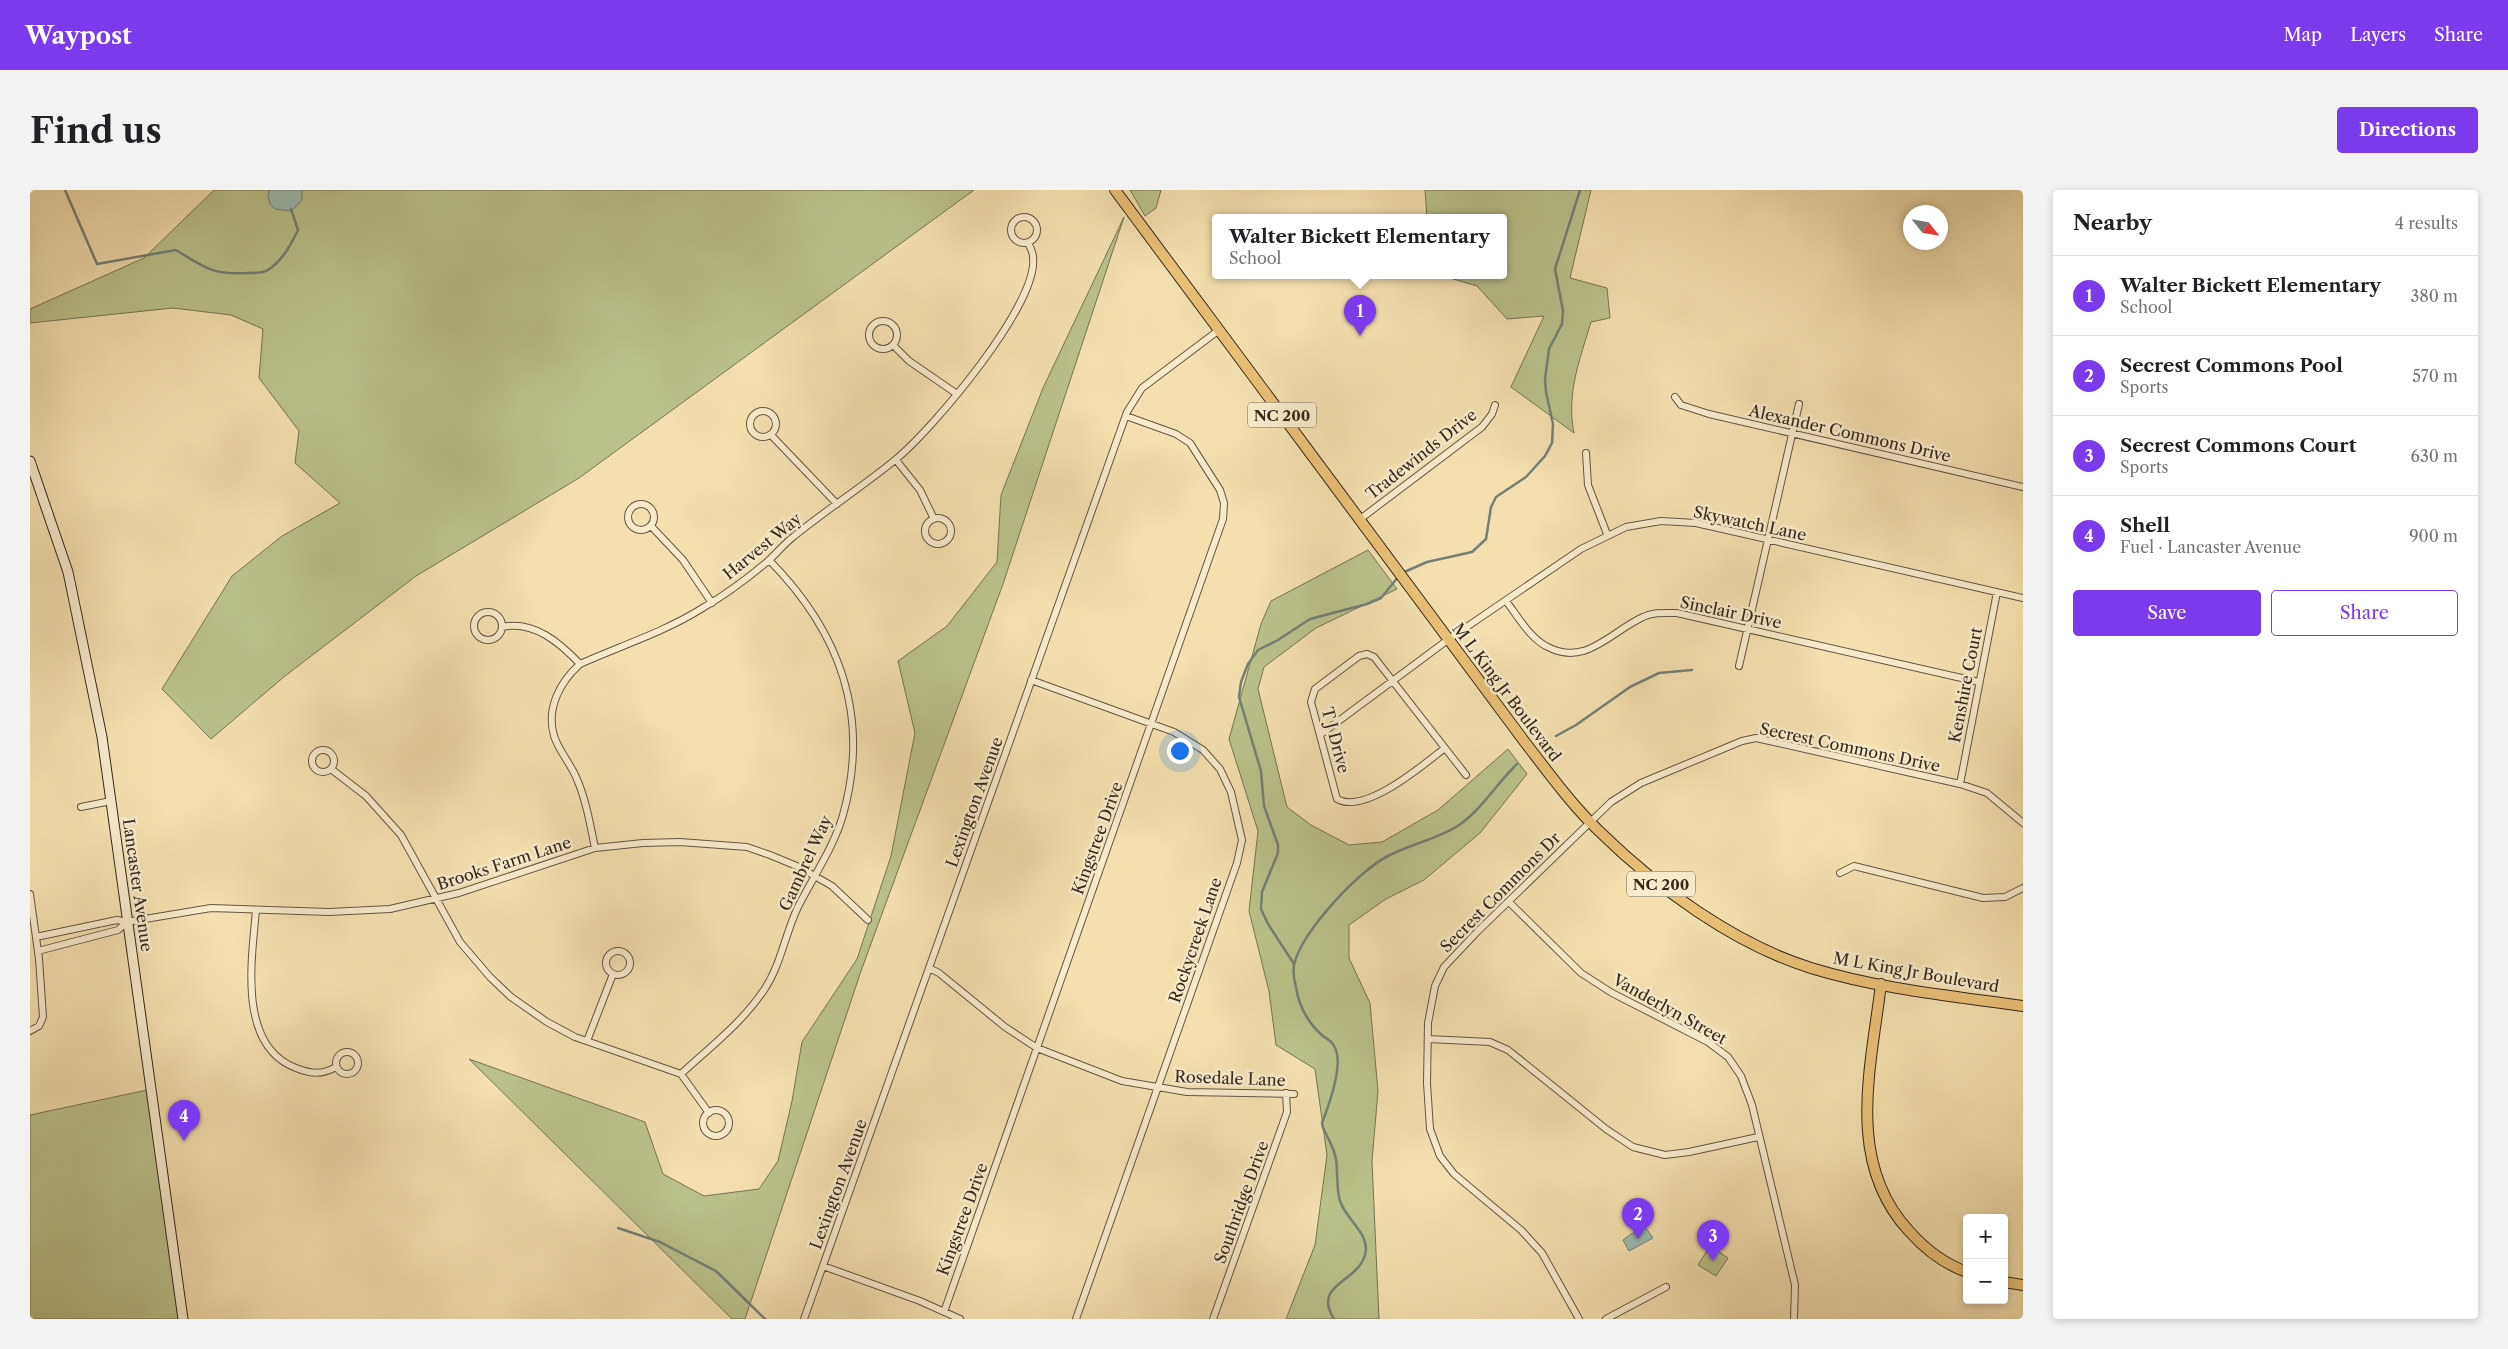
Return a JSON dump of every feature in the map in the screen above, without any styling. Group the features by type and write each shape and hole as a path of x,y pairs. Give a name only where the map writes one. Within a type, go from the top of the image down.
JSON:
{"main road":[{"name":"M L King Jr Boulevard","path":"1115,190 1449,640 1558,784 1591,822 1666,888 1738,935 1773,953 1811,968 1881,984 2023,1006"},
{"name":"Lancaster Avenue","path":"30,461 62,555 74,599 102,737 183,1319"},
{"path":"1881,984 1867,1104 1868,1142 1872,1166 1883,1195 1902,1224 1932,1253 1963,1270"},
{"path":"2008,1283 2023,1285"}],"street":[{"name":"Harvest Way","path":"1029,218 1036,224 1037,233 1028,243 1020,243 1013,238 1011,226 1016,219 1029,218"},
{"name":"Harvest Way","path":"595,848 576,775 554,736 552,716 557,692 569,675 580,664 669,625 712,603 769,560 791,538 896,460 921,436 980,367 1022,297 1031,274 1034,257 1028,243"},
{"path":"885,322 896,329 897,338 892,346 884,349 872,344 870,335 876,324 885,322"},
{"name":"Lexington Avenue","path":"804,1319 1133,399 1142,388 1219,330"},
{"path":"892,346 909,361 957,394"},
{"name":"Alexander Commons Drive","path":"1675,397 1681,405 1709,414 2023,487"},
{"path":"1739,666 1799,404"},
{"name":"Tradewinds Drive","path":"1359,520 1482,427 1492,414 1495,405"},
{"path":"766,411 776,419 776,428 771,435 762,437 752,430 751,418 758,412 766,411"},
{"name":"Kingstree Drive","path":"944,1312 1220,531 1224,504 1220,490 1190,443 1176,434 1126,416"},
{"path":"771,435 837,504"},
{"path":"1586,453 1588,485 1607,534"},
{"path":"896,460 920,490 934,518"},
{"path":"636,505 648,506 653,514 651,526 643,530 635,529 629,523 629,510 636,505"},
{"path":"934,518 946,520 951,527 949,539 942,544 933,544 926,537 925,528 934,518"},
{"name":"Skywatch Lane","path":"1321,734 1449,640 1581,549 1607,534 1626,527 1661,521 1696,523 2023,598"},
{"path":"651,526 683,560 712,603"},
{"name":"Gambrel Way","path":"681,1074 740,1019 764,990 782,953 795,913 828,852 843,816 852,777 854,739 850,702 838,662 819,620 791,582 769,560"},
{"name":"Kenshire Court","path":"1960,784 1997,592"},
{"name":"Sinclair Drive","path":"1506,601 1545,646 1566,654 1578,653 1594,648 1643,617 1658,612 1676,613 1979,682"},
{"path":"488,613 500,618 502,627 496,638 487,640 479,636 475,628 477,619 488,613"},
{"path":"502,627 512,625 537,630 562,646 580,664"},
{"name":"T J Drive","path":"1445,748 1391,789 1349,804 1337,799 1311,702 1312,695 1315,689 1359,656 1367,654 1374,657 1394,680 1466,775"},
{"name":"Rockycreek Lane","path":"1031,680 1174,732 1203,750 1220,769 1231,792 1242,840 1237,863 1076,1319"},
{"name":"Secrest Commons Drive","path":"1591,822 1611,802 1641,783 1742,741 1756,738 1960,784 1987,793 2023,823"},
{"path":"331,768 366,796 395,827 460,942 504,990 547,1022 587,1041 681,1074 709,1113"},
{"path":"81,807 111,801"},
{"name":"Secrest Commons Dr","path":"1579,1319 1542,1253 1521,1230 1454,1174 1440,1156 1430,1129 1428,1023 1435,986 1444,967 1591,822"},
{"name":"Brooks Farm Lane","path":"127,922 211,908 329,912 381,909 436,900 595,848 642,842 680,842 747,847 799,867 832,886 868,920"},
{"path":"1840,873 1854,866 1983,898 2005,897 2023,888"},
{"path":"30,894 38,951 43,1017 39,1026 30,1031"},
{"name":"Vanderlyn Street","path":"1509,902 1581,974 1612,993 1708,1042 1728,1057 1741,1076 1752,1105 1758,1137 1795,1285 1794,1319"},
{"path":"256,910 251,998 262,1034 275,1053 288,1065 311,1074 328,1071 336,1067"},
{"path":"36,937 117,920 127,922"},
{"path":"38,951 118,930 127,922"},
{"name":"Rosedale Lane","path":"929,968 939,972 1005,1027 1037,1048 1122,1081 1187,1092 1294,1094"},
{"path":"587,1041 613,974"},
{"path":"1428,1039 1490,1042 1508,1050 1606,1129 1632,1147 1665,1155 1689,1152 1758,1137"},
{"name":"Southridge Drive","path":"1213,1319 1287,1112 1286,1093"},
{"path":"720,1111 727,1116 728,1127 724,1134 715,1136 707,1132 704,1120 709,1113 720,1111"},
{"path":"823,1266 920,1301 960,1319"},
{"path":"1606,1319 1666,1287"}],"green space":[{"path":"214,190 974,190 579,478 416,576 285,676 211,739 162,689 232,576 282,536 340,503 295,463 299,431 259,378 263,329 231,315 173,308 30,323 30,309 144,258"},
{"path":"1130,190 1161,190 1156,208 1145,216"},
{"path":"1425,190 1591,190 1570,278 1607,288 1610,318 1591,322 1573,390 1572,419 1574,433 1511,387 1544,316 1507,319 1477,286 1453,279 1507,279 1507,214 1427,214"},
{"path":"1124,217 1003,584 861,971 745,1319 732,1319 469,1059 645,1122 663,1174 704,1196 759,1189 778,1161 792,1101 802,1042 857,959 891,856 915,733 898,661 947,626 997,562 1001,495 1043,388"},
{"path":"1368,550 1397,589 1316,628 1264,667 1258,689 1287,807 1311,825 1349,845 1382,842 1438,810 1508,749 1527,774 1480,833 1424,880 1386,899 1349,925 1349,958 1370,1003 1378,1091 1372,1161 1379,1319 1286,1319 1315,1245 1327,1155 1315,1069 1276,1045 1269,991 1249,911 1258,831 1229,739 1261,624 1271,601"},
{"path":"147,1090 179,1319 30,1319 30,1115"},
{"path":"1710,1246 1728,1258 1716,1276 1698,1265"}],"water":[{"path":"269,190 302,190 302,200 292,211 275,209 270,204"},
{"path":"1646,1228 1653,1238 1629,1251 1623,1240 1631,1234"}],"waterway":[{"path":"65,190 97,264 176,250 202,266 217,271 226,273 263,272 269,270 280,260 298,230 291,209"},
{"path":"1402,573 1427,562 1472,552 1486,539 1491,507 1496,497 1526,477 1545,456 1552,443 1553,424 1545,379 1549,349 1562,324 1563,311 1555,269 1580,190"},
{"path":"1294,964 1268,924 1261,909 1262,892 1278,853 1278,845 1264,806 1261,771 1239,697 1241,682 1248,664 1258,650 1278,640 1310,619 1367,604 1381,598 1398,577"},
{"path":"1556,736 1576,725 1630,687 1659,673 1692,670"},
{"path":"1334,1319 1329,1307 1328,1298 1338,1284 1354,1272 1360,1264 1365,1255 1366,1247 1361,1234 1340,1201 1335,1155 1322,1123 1335,1084 1338,1063 1337,1053 1332,1043 1313,1026 1302,1008 1297,994 1294,965 1307,936 1348,887 1378,862 1390,855 1440,835 1465,821 1517,764"},
{"path":"618,1228 660,1242 716,1271 765,1319"}],"place":[{"name":"Walter Bickett Elementary","path":"1360,336"},
{"name":"Shell","path":"184,1141"},
{"name":"Secrest Commons Pool","path":"1638,1239"},
{"name":"Secrest Commons Court","path":"1713,1261"}]}
